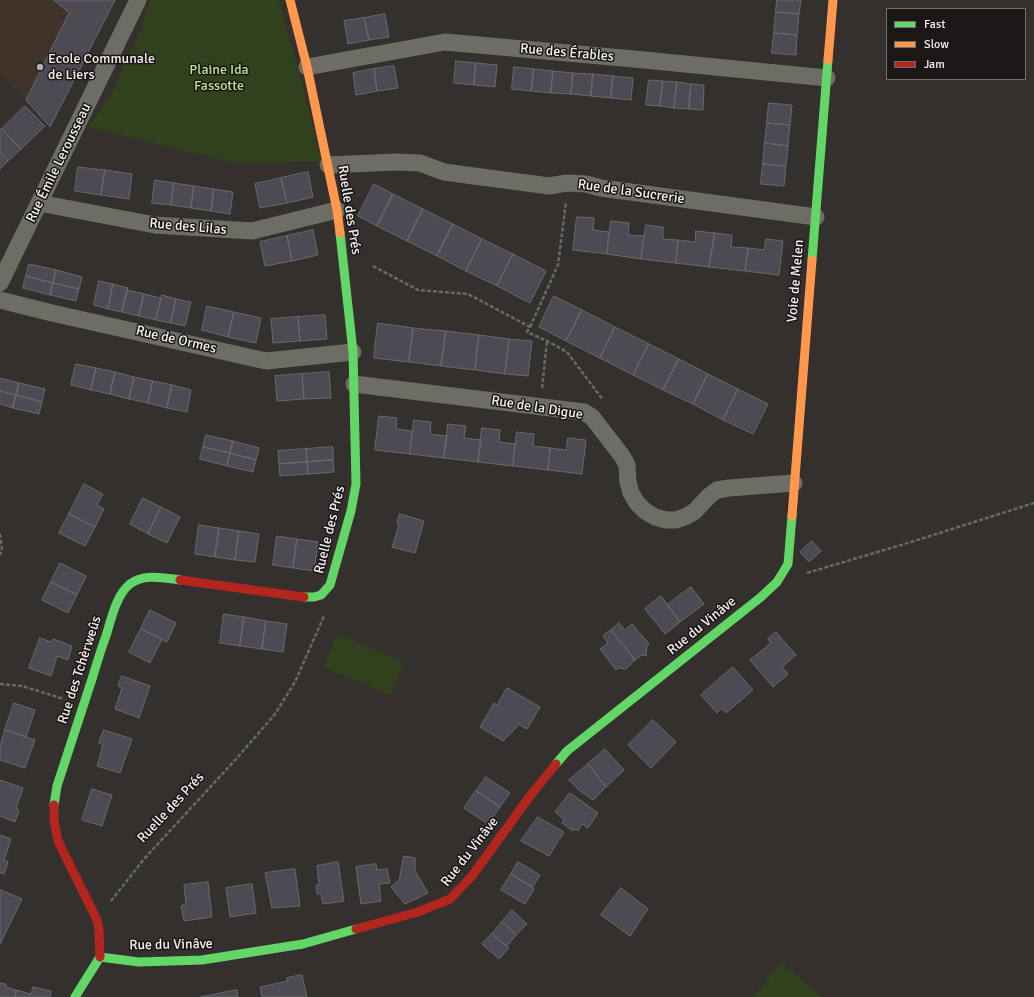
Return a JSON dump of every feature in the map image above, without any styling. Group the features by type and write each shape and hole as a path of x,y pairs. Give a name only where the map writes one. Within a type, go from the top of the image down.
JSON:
{"street":[{"name":"Rue Émile Lerousseau","path":"0,283 138,0"},
{"name":"Ruelle des Prés","path":"290,0 307,67 337,210 354,352 356,484 351,511 333,576 330,585 325,592"},
{"name":"Voie de Melen","path":"788,564 833,0"},
{"name":"Rue des Érables","path":"307,67 445,42 827,78"},
{"name":"Rue de la Sucrerie","path":"328,165 396,162 420,163 444,172 549,186 568,183 586,184 601,188 816,217"},
{"name":"Rue des Lilas","path":"39,203 155,225 252,231 337,210"},
{"name":"Rue de Ormes","path":"0,300 52,313 266,360 354,352"},
{"name":"Rue de la Digue","path":"354,384 584,412 592,417 622,456 627,465 628,482 631,493 637,503 645,511 655,517 666,520 676,520 687,516 695,511 717,490 794,483"},
{"name":"Rue du Vinâve","path":"100,957 139,962 202,960 303,944 418,912 450,899 472,876 533,792 567,751 761,597 777,582 788,564"},
{"name":"Rue des Tchèrweûs","path":"100,957 97,920 58,841 53,821 53,811 57,786 119,596 131,583 140,578 149,577 159,577 300,597 319,596 325,592"},
{"path":"75,997 100,957"}],"path":[{"path":"566,200 558,265 527,332 567,352 604,403"},
{"path":"373,266 418,290 468,294 530,327"},
{"path":"540,406 547,341"},
{"path":"807,573 1034,503"},
{"path":"0,534 2,550 0,554"},
{"name":"Ruelle des Prés","path":"97,920 144,859 249,745 280,707 295,682 326,611 325,592"},
{"path":"0,684 22,686 83,704"}],"shaded area":[{"name":"Ecole Communale de Liers","path":"0,0 115,0 50,127 0,73"}],"green space":[{"name":"Plaine Ida Fassotte","path":"151,0 279,0 323,162 234,163 88,127 111,94 143,26 145,11"},
{"path":"337,634 404,662 390,695 323,667"},
{"path":"782,962 821,997 753,997"}],"building":[{"path":"54,0 115,0 50,127 26,100 69,13"},
{"path":"777,0 801,0 799,14 776,12"},
{"path":"776,12 799,14 797,35 774,33"},
{"path":"385,14 389,37 369,40 364,18"},
{"path":"364,18 369,40 348,44 344,21"},
{"path":"774,33 797,35 796,55 772,53"},
{"path":"456,61 476,63 474,85 454,83"},
{"path":"476,63 497,65 495,87 474,85"},
{"path":"394,66 398,88 377,91 374,69"},
{"path":"514,67 534,69 531,91 512,89"},
{"path":"374,69 377,91 356,95 353,73"},
{"path":"534,69 553,71 551,93 531,91"},
{"path":"553,71 573,73 571,94 551,93"},
{"path":"573,73 593,74 591,96 571,94"},
{"path":"593,74 613,76 611,98 591,96"},
{"path":"613,76 633,78 631,100 611,98"},
{"path":"649,80 663,81 660,106 646,105"},
{"path":"663,81 677,82 674,108 660,106"},
{"path":"677,82 691,84 689,109 674,108"},
{"path":"691,84 704,85 703,110 689,109"},
{"path":"769,103 792,105 790,125 767,123"},
{"path":"25,106 45,126 21,149 2,129"},
{"path":"767,123 790,125 788,146 765,143"},
{"path":"2,129 21,149 8,161 0,153 0,130"},
{"path":"765,143 788,146 786,166 763,164"},
{"path":"0,153 8,161 0,169"},
{"path":"763,164 786,166 784,186 761,184"},
{"path":"78,167 105,170 101,195 75,191"},
{"path":"105,170 132,174 129,199 101,195"},
{"path":"308,172 313,197 287,203 281,178"},
{"path":"281,178 287,203 260,208 255,184"},
{"path":"155,180 174,183 171,205 152,203"},
{"path":"174,183 194,186 191,208 171,205"},
{"path":"374,184 393,194 377,226 358,216"},
{"path":"194,186 214,189 211,211 191,208"},
{"path":"214,189 233,192 230,214 211,211"},
{"path":"393,194 423,209 407,241 377,226"},
{"path":"423,209 453,224 437,256 407,241"},
{"path":"577,217 594,218 593,230 609,232 607,254 573,250"},
{"path":"611,221 629,223 628,235 644,236 641,259 607,254"},
{"path":"453,224 482,239 466,271 437,256"},
{"path":"646,225 663,227 663,239 678,240 676,263 641,259"},
{"path":"313,230 318,255 292,261 287,236"},
{"path":"696,231 715,233 709,267 676,263 678,240 695,242"},
{"path":"715,233 732,235 731,247 748,248 745,271 709,267"},
{"path":"287,236 292,261 265,266 260,242"},
{"path":"482,239 513,254 497,286 466,271"},
{"path":"766,239 783,241 779,275 745,271 748,248 764,250"},
{"path":"513,254 546,271 530,303 497,286"},
{"path":"29,264 56,270 53,283 26,276"},
{"path":"56,270 82,277 79,289 53,283"},
{"path":"26,276 53,283 50,295 23,288"},
{"path":"99,281 113,284 108,309 94,305"},
{"path":"53,283 79,289 76,301 50,295"},
{"path":"113,284 128,288 122,312 108,309"},
{"path":"127,290 144,294 139,316 122,312"},
{"path":"144,294 161,298 156,320 139,316"},
{"path":"162,295 176,299 171,323 156,320"},
{"path":"554,296 582,310 566,341 539,327"},
{"path":"176,299 191,302 185,326 171,323"},
{"path":"207,306 234,312 228,337 202,330"},
{"path":"582,310 615,327 600,358 566,341"},
{"path":"234,312 261,318 256,343 228,337"},
{"path":"325,315 327,339 300,341 298,317"},
{"path":"298,317 300,341 273,343 271,319"},
{"path":"378,323 413,328 409,362 374,358"},
{"path":"615,327 649,344 633,375 600,358"},
{"path":"413,328 446,331 441,366 409,362"},
{"path":"446,331 479,335 475,370 441,366"},
{"path":"479,335 509,339 505,374 475,370"},
{"path":"509,339 532,341 528,376 505,374"},
{"path":"649,344 679,359 663,390 633,375"},
{"path":"679,359 708,374 693,404 663,390"},
{"path":"76,364 96,368 91,390 71,385"},
{"path":"96,368 115,372 110,394 91,390"},
{"path":"115,372 134,377 129,399 110,394"},
{"path":"329,372 331,398 304,399 302,374"},
{"path":"302,374 304,399 277,401 275,376"},
{"path":"708,374 738,389 723,420 693,404"},
{"path":"134,377 153,381 148,403 129,399"},
{"path":"0,378 19,383 16,395 0,391"},
{"path":"153,381 172,385 167,408 148,403"},
{"path":"19,383 45,389 42,402 16,395"},
{"path":"172,385 191,390 187,412 167,408"},
{"path":"738,389 768,404 753,434 723,420"},
{"path":"0,391 16,395 13,408 0,404"},
{"path":"16,395 42,402 39,414 13,408"},
{"path":"379,416 397,418 396,429 412,431 410,454 375,450"},
{"path":"414,420 431,422 430,434 447,436 444,458 410,454"},
{"path":"448,424 466,426 464,438 481,440 478,462 444,458"},
{"path":"482,428 500,430 499,442 515,444 513,466 478,462"},
{"path":"517,432 534,434 533,446 550,448 548,470 513,466"},
{"path":"206,435 233,441 230,453 203,447"},
{"path":"568,438 586,440 582,474 548,470 550,448 566,450"},
{"path":"233,441 259,448 256,460 230,453"},
{"path":"203,447 230,453 227,466 200,459"},
{"path":"333,447 333,460 307,462 306,449"},
{"path":"306,449 307,462 279,464 278,451"},
{"path":"230,453 256,460 253,472 227,466"},
{"path":"333,460 334,472 308,474 307,462"},
{"path":"307,462 308,474 280,476 279,464"},
{"path":"84,484 103,494 97,505 104,509 95,527 69,514"},
{"path":"143,498 161,507 148,534 130,524"},
{"path":"161,507 180,517 167,543 148,534"},
{"path":"69,514 95,527 85,546 59,533"},
{"path":"400,514 424,521 415,553 392,547 399,525 397,524"},
{"path":"199,525 219,528 215,557 195,554"},
{"path":"219,528 239,531 235,560 215,557"},
{"path":"239,531 259,534 255,562 235,560"},
{"path":"277,536 297,539 293,568 273,565"},
{"path":"297,539 318,542 314,571 293,568"},
{"path":"812,541 821,551 809,562 800,552"},
{"path":"60,563 86,576 77,595 51,582"},
{"path":"51,582 77,595 68,613 42,600"},
{"path":"691,587 704,604 680,622 667,605"},
{"path":"661,596 680,622 665,634 645,609"},
{"path":"150,610 176,623 167,642 141,629"},
{"path":"224,614 244,617 240,646 220,643"},
{"path":"244,617 266,621 262,649 240,646"},
{"path":"266,621 287,624 283,652 262,649"},
{"path":"619,623 625,630 632,624 649,644 647,646 646,656 642,655 635,660 611,630"},
{"path":"141,629 162,639 150,663 129,652"},
{"path":"611,630 635,660 626,669 619,668 616,670 600,649 608,643 603,636"},
{"path":"776,632 796,655 782,667 788,674 773,687 750,660 771,643 768,639"},
{"path":"40,638 51,642 53,639 72,646 68,660 57,656 51,676 29,668"},
{"path":"733,667 753,690 726,713 722,708 717,713 701,695"},
{"path":"122,676 150,686 139,718 115,709 122,688 118,686"},
{"path":"507,688 540,707 527,729 518,724 503,741 480,727 494,703 497,705"},
{"path":"14,703 35,710 26,737 5,730"},
{"path":"653,720 676,742 651,768 628,745"},
{"path":"5,730 35,740 25,768 0,760 0,747"},
{"path":"104,730 132,739 120,773 97,766 103,745 99,743"},
{"path":"605,749 624,770 606,787 588,764"},
{"path":"588,764 606,787 593,800 580,791 569,780"},
{"path":"486,777 510,793 500,807 476,791"},
{"path":"0,780 23,788 16,808 19,810 15,822 0,816"},
{"path":"92,789 112,795 102,826 82,820"},
{"path":"476,791 500,807 488,824 464,808"},
{"path":"570,793 598,813 588,828 582,824 578,831 575,829 573,831 562,823 564,820 555,812"},
{"path":"538,817 564,832 549,856 521,841"},
{"path":"0,835 11,839 4,860 8,862 4,874 0,873"},
{"path":"404,856 415,858 415,871 428,893 405,904 391,887 399,880"},
{"path":"338,862 344,901 323,904 321,894 317,894 316,885 319,885 317,866"},
{"path":"518,862 540,875 533,887 511,874"},
{"path":"376,864 377,870 387,869 390,883 379,884 381,901 361,904 356,867"},
{"path":"295,869 300,906 272,908 265,873"},
{"path":"511,874 534,889 525,904 501,890"},
{"path":"208,882 212,917 184,921 181,906 186,904 184,885"},
{"path":"252,884 256,913 230,917 226,888"},
{"path":"621,888 648,909 630,936 601,915"},
{"path":"1,890 22,899 0,944 0,892"},
{"path":"512,910 527,924 516,935 502,922"},
{"path":"502,922 516,935 507,946 492,934"},
{"path":"492,934 509,948 499,959 482,944"},
{"path":"302,975 307,997 262,997 260,987 288,981 287,978"},
{"path":"0,983 6,984 6,987 16,990 15,997 0,997"},
{"path":"33,987 51,991 50,997 15,997 16,990 31,994"},
{"path":"237,990 238,997 201,997"}],"traffic: fast":[{"path":"812,260 828,60"},
{"path":"304,597 321,595 330,585 351,511 356,484 353,352 340,233"},
{"path":"556,764 567,751 761,597 777,582 788,564 792,516"},
{"path":"54,805 57,786 112,615 121,595 130,584 141,578 161,577 180,580"},
{"path":"75,997 100,957 139,962 202,960 303,944 356,929"}],"traffic: slow":[{"path":"290,0 307,67 337,210 340,233"},
{"path":"828,60 833,0"},
{"path":"792,516 812,260"}],"traffic: jam":[{"path":"180,580 304,597"},
{"path":"356,929 418,912 450,899 472,876 533,792 556,764"},
{"path":"54,805 54,820 58,841 97,920 100,957"}],"place":[{"name":"Ecole Communale de Liers","path":"40,67"}]}
